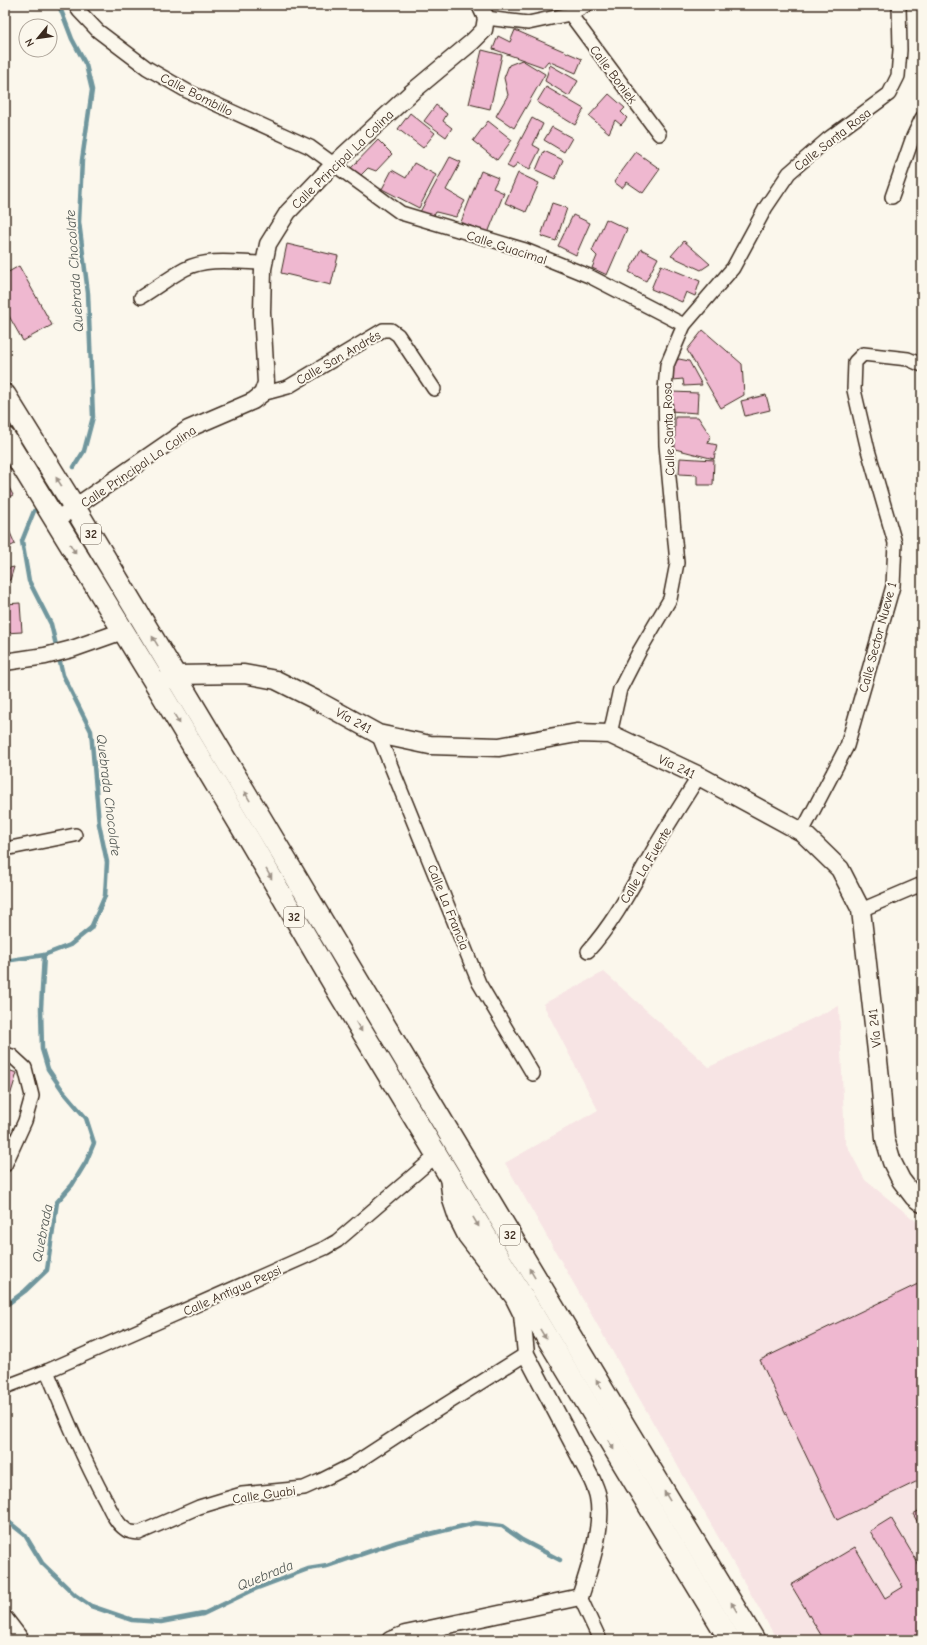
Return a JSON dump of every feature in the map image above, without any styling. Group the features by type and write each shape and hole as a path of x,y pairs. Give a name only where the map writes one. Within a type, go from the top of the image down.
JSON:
{"highway":[{"name":"32","path":"5,396 75,508 754,1640"},
{"name":"32","path":"5,438 250,840 339,994 730,1640"}],"main road":[{"name":"Vía 241","path":"175,675 244,674 276,680 378,734 430,745 499,747 577,733 610,734 699,776 802,832 840,869 861,910 880,1078 885,1140 892,1162 901,1180 914,1197 922,1203"},
{"path":"157,686 175,675"}],"street":[{"name":"Calle Bombillo","path":"75,5 98,31 146,68 187,91 310,147 333,165"},
{"path":"483,11 528,23 570,14 586,5"},
{"name":"Calle Santa Rosa","path":"610,734 620,689 640,650 670,598 677,563 666,444 665,390 667,365 684,325 733,268 766,207 788,173 828,139 889,94 898,76 900,50 899,5"},
{"name":"Calle Principal La Colina","path":"56,520 188,429 242,406 262,394 266,383 262,312 263,269 268,244 288,212 333,165 412,92 472,42 484,30 483,11"},
{"name":"Calle Boniek","path":"570,14 659,134"},
{"path":"892,197 912,137 922,118"},
{"name":"Calle Guacimal","path":"333,165 401,213 539,256 589,276 684,325"},
{"path":"141,297 186,269 200,264 214,262 264,263"},
{"name":"Calle San Andrés","path":"262,394 288,387 383,330 391,330 398,335 434,389"},
{"name":"Calle Sector Nueve 1","path":"802,832 847,746 893,586 895,543 868,450 854,390 855,362 864,354 908,359 922,365"},
{"path":"5,662 45,656 72,649 123,632"},
{"name":"Calle La Francia","path":"378,734 479,983 533,1074"},
{"name":"Calle La Fuente","path":"588,951 602,935 628,895 655,847 699,776"},
{"path":"5,849 75,835"},
{"path":"861,910 922,884"},
{"path":"5,1054 12,1056 26,1068 32,1096 24,1120 5,1165"},
{"name":"Calle Antigua Pepsi","path":"5,1387 47,1371 325,1248 342,1237 436,1155"},
{"path":"447,1174 451,1200 457,1218 466,1236 513,1297 522,1315 526,1354 592,1480 598,1497 600,1512 598,1531 580,1597 600,1640"},
{"name":"Calle Guabi","path":"47,1371 73,1434 118,1523 125,1530 139,1532 199,1507 242,1494 304,1488 322,1480 352,1465 526,1354"},
{"path":"390,1640 405,1634 580,1597"},
{"path":"5,1619 21,1640"}],"shaded area":[{"path":"604,972 709,1067 839,1006 845,1142 865,1180 922,1226 922,1640 777,1640 505,1163 598,1110 543,1004"}],"building":[{"path":"515,30 582,59 576,73 548,61 543,67 493,49 498,36 510,42"},
{"path":"482,50 502,55 490,109 469,104"},
{"path":"522,60 545,74 514,128 496,116 508,95 504,78 509,65"},
{"path":"550,65 578,81 569,96 545,81"},
{"path":"546,87 584,109 575,125 537,102"},
{"path":"609,94 625,108 621,112 627,118 621,125 615,120 609,133 589,116"},
{"path":"436,105 447,114 443,121 452,128 446,137 424,121"},
{"path":"410,113 435,133 423,148 398,129"},
{"path":"532,118 543,124 533,145 540,149 530,169 517,163 513,169 507,166"},
{"path":"488,121 512,140 497,160 473,141"},
{"path":"552,127 572,138 564,152 544,140"},
{"path":"378,140 392,154 376,171 368,168 360,176 351,168"},
{"path":"544,151 563,160 555,179 536,170"},
{"path":"636,152 660,169 643,193 627,182 622,188 614,182"},
{"path":"450,157 461,162 446,190 465,201 456,217 436,212 432,219 420,212"},
{"path":"414,163 436,175 419,208 382,189 392,170 406,178"},
{"path":"481,171 498,178 493,188 504,193 488,233 461,222"},
{"path":"518,173 539,183 526,212 505,203"},
{"path":"552,203 567,208 556,241 541,236"},
{"path":"573,215 590,223 576,255 558,246"},
{"path":"606,219 627,229 607,275 592,268 597,256 592,251"},
{"path":"684,241 710,264 701,270 671,256"},
{"path":"287,244 338,256 331,285 281,273"},
{"path":"641,249 658,258 646,281 629,272"},
{"path":"661,265 700,281 695,296 686,292 682,302 651,289"},
{"path":"19,266 52,325 23,341 5,309 5,274"},
{"path":"703,330 742,364 744,395 721,408 687,350"},
{"path":"679,359 689,361 702,385 684,386 683,379 673,380 672,363"},
{"path":"672,392 698,393 697,413 670,411"},
{"path":"766,395 770,410 745,416 741,401"},
{"path":"675,417 698,417 710,435 708,443 717,445 714,459 675,449"},
{"path":"680,458 714,460 713,485 697,485 697,475 679,474"},
{"path":"5,480 13,495 5,499"},
{"path":"7,526 15,544 5,549 5,527"},
{"path":"14,567 10,580 5,581 5,569"},
{"path":"20,603 22,632 5,633 5,604"},
{"path":"5,1069 17,1073 10,1096 5,1094"},
{"path":"922,1282 922,1479 837,1520 760,1360"},
{"path":"922,1509 922,1530 913,1514"},
{"path":"891,1518 922,1570 922,1640 824,1640 791,1585 855,1547 885,1598 903,1587 870,1531"}],"waterway":[{"name":"Quebrada Chocolate","path":"59,5 72,39 86,65 92,90 82,160 79,222 88,293 93,417 84,451 74,467"},
{"name":"Quebrada Chocolate","path":"5,961 44,955 70,945 91,928 105,896 107,862 99,824 91,731 63,675 51,624 29,581 22,541 34,511"},
{"name":"Quebrada","path":"5,1306 25,1291 47,1270 57,1202 72,1185 86,1162 94,1143 86,1118 63,1091 48,1069 42,1049 41,1008 44,955"},
{"name":"Quebrada","path":"5,1519 25,1535 42,1563 75,1595 91,1606 132,1620 161,1622 203,1614 255,1589 308,1569 327,1566 397,1542 475,1523 502,1526 522,1540 560,1560"}]}
